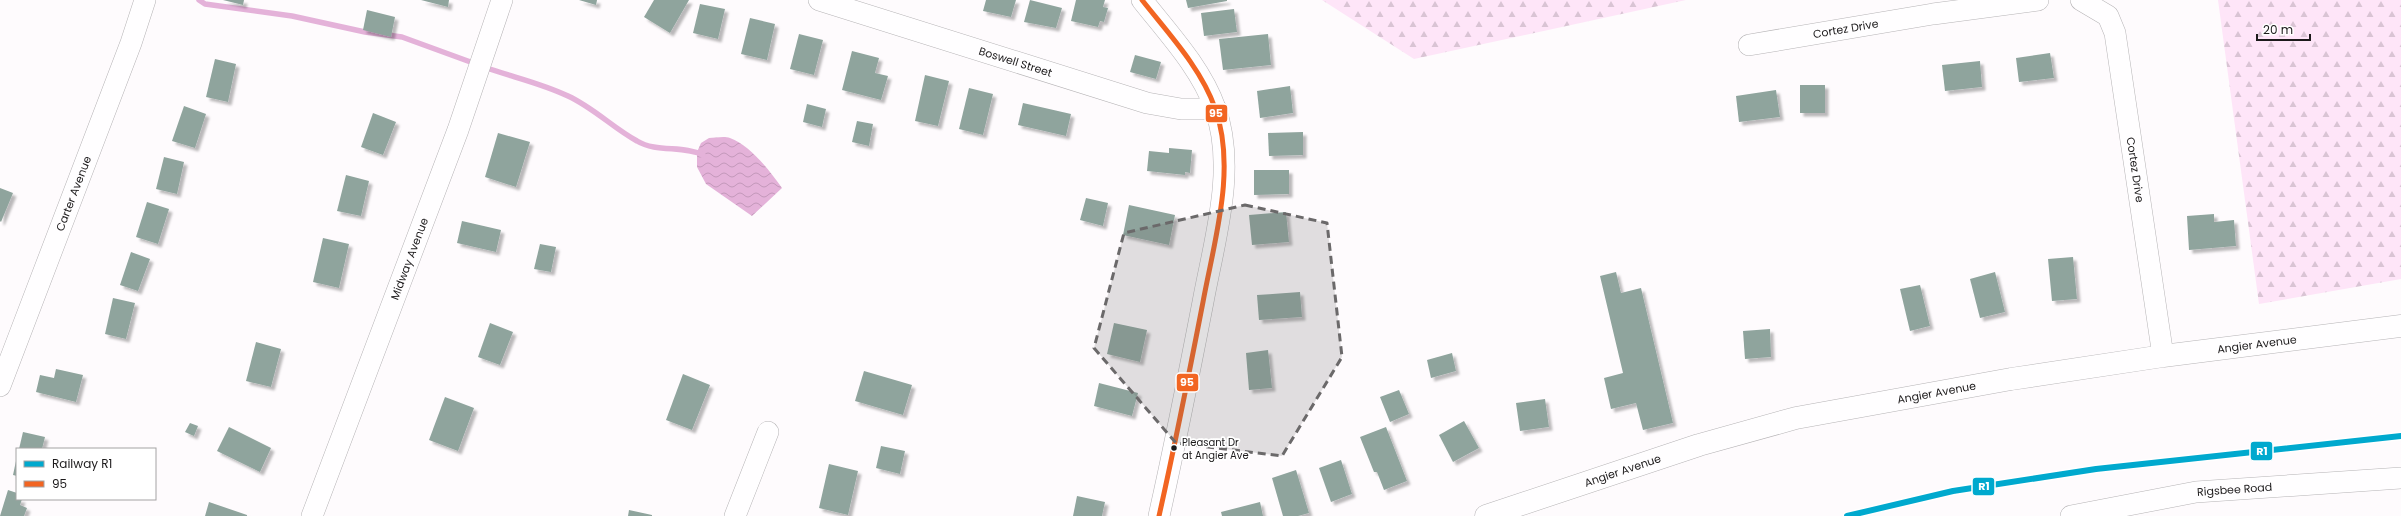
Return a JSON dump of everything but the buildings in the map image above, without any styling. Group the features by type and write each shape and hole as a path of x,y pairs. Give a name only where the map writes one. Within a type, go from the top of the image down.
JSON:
{"main road":[{"name":"Angier Avenue","path":"1486,516 1699,445 1796,418 2011,379 2163,356 2401,326"}],"street":[{"name":"Carter Avenue","path":"0,386 122,65 145,0"},
{"name":"Midway Avenue","path":"312,516 458,130 502,0"},
{"name":"Boswell Street","path":"819,0 1146,103 1181,108 1216,109"},
{"path":"1142,0 1198,74 1216,109 1223,149 1221,201 1184,400 1159,516"},
{"name":"Cortez Drive","path":"1749,45 1933,14 2038,0"},
{"name":"Cortez Drive","path":"2081,0 2108,16 2116,39 2163,356"},
{"path":"735,516 768,432"},
{"name":"Rigsbee Road","path":"2071,516 2196,492 2401,478"}],"highlighted area":[{"path":"1245,205 1327,223 1342,357 1282,456 1176,443 1094,348 1124,233"}],"green space":[{"path":"1322,0 1686,0 1414,59"},
{"path":"2218,0 2401,0 2401,279 2259,304"}],"water":[{"path":"728,137 738,142 753,153 782,188 752,216 706,184 697,167 697,152 701,143 709,138"}],"waterway":[{"path":"199,0 205,4 292,16 365,32 402,37 476,64"},
{"path":"484,67 558,91 586,106 628,136 645,145 687,150 703,155"}],"rail line":[{"name":"R1","path":"1847,516 1953,491 2096,469 2401,436"}],"transit line":[{"name":"95","path":"1142,0 1183,51 1209,93 1215,108 1221,131 1224,155 1224,180 1217,230 1182,409 1159,516"}],"place":[{"name":"Pleasant Dr at Angier Ave","path":"1174,448"}]}
